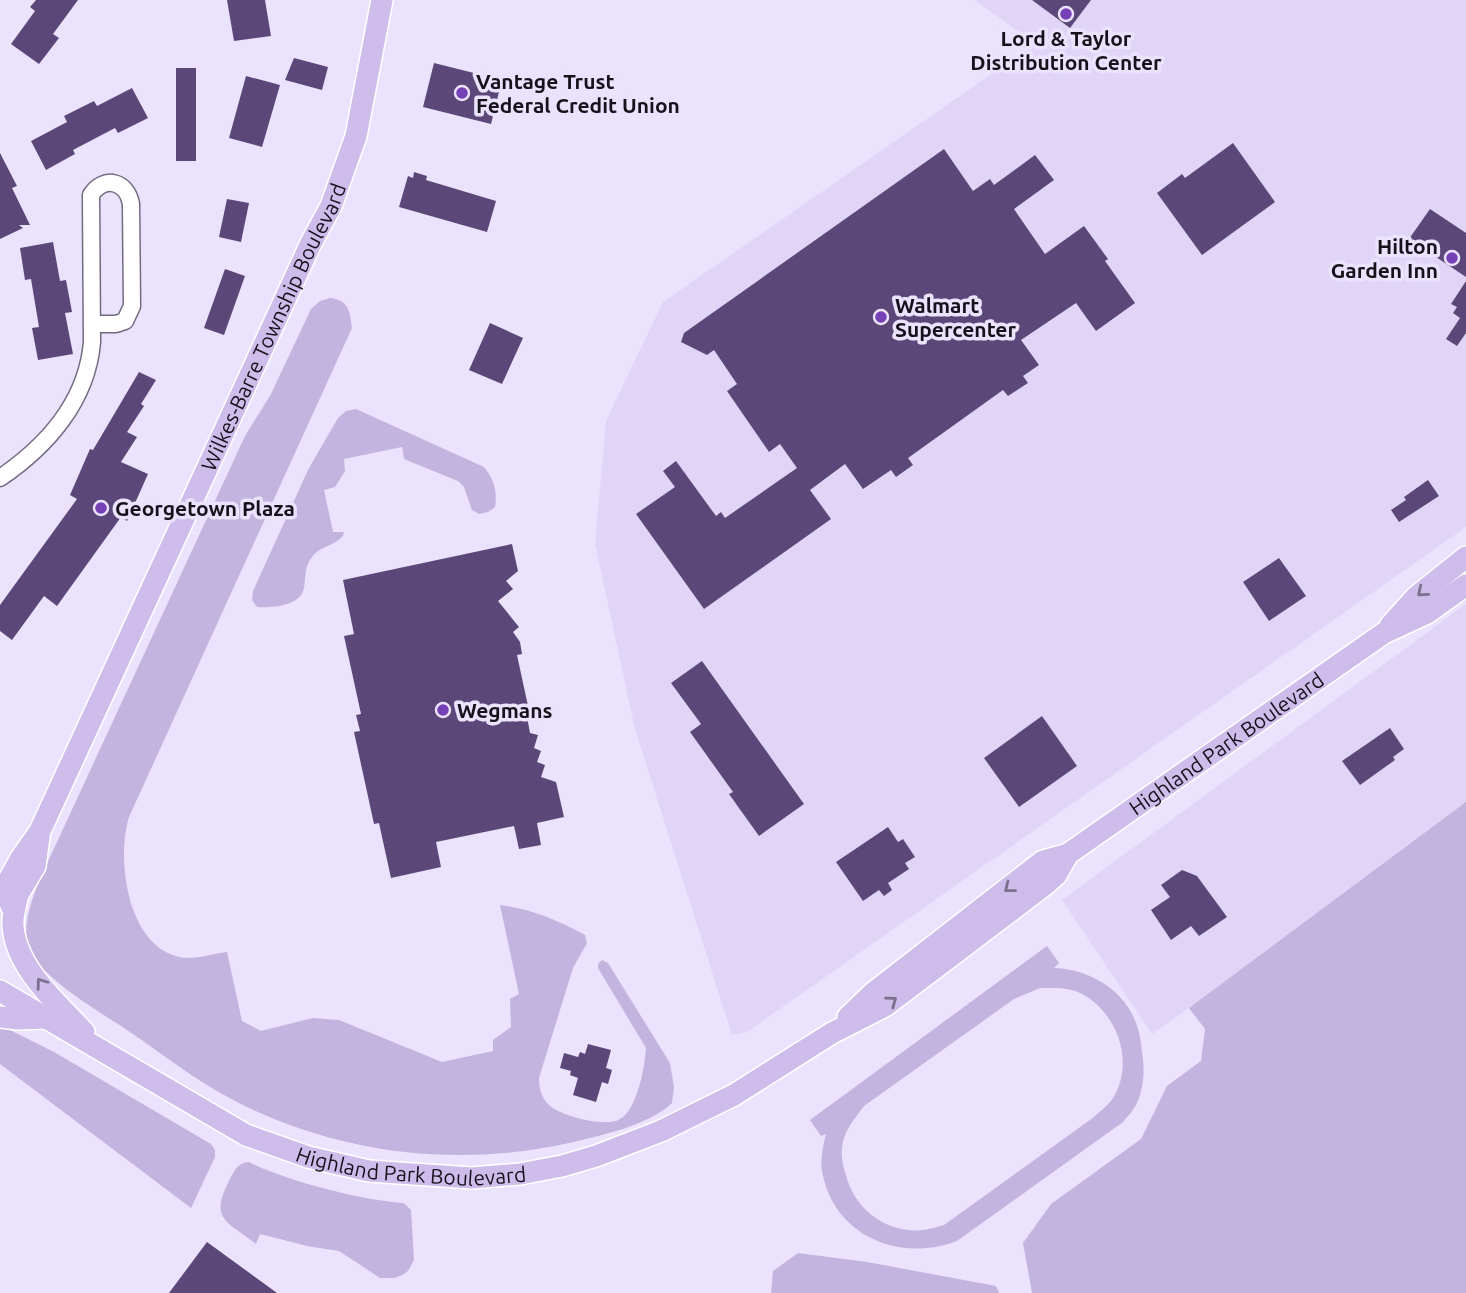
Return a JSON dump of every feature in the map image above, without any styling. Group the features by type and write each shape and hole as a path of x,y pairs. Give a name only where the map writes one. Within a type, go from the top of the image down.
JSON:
{"main road":[{"name":"Wilkes-Barre Township Boulevard","path":"0,924 21,858 40,831 310,243 331,206 356,136 382,0"},
{"name":"Highland Park Boulevard","path":"1384,633 1416,597 1466,557"},
{"name":"Highland Park Boulevard","path":"0,990 246,1135 308,1157 369,1171 472,1178 562,1167 661,1131 734,1095 832,1033 885,1006 1046,884 1056,875 1068,854 1384,633 1427,613 1466,585"},
{"path":"9,895 20,955 47,992 103,1052"},
{"path":"0,1017 47,1018"}],"street":[{"path":"0,478 15,468 54,430 80,392 90,360 92,195 103,184 118,184 125,188 131,204 132,306 125,321 116,324 92,324"}],"shaded area":[{"path":"975,0 1466,0 1466,527 747,1032 732,1035 635,729 595,544 606,421 663,302 1035,44"},
{"path":"330,298 345,304 352,328 129,817 125,835 125,877 137,919 147,936 161,949 179,957 227,952 242,1021 261,1031 313,1018 339,1020 442,1062 493,1051 493,1040 511,1027 510,999 519,994 500,905 533,912 565,925 585,935 587,943 573,968 539,1078 541,1091 553,1108 571,1116 594,1121 620,1119 631,1107 642,1076 646,1048 598,968 602,960 608,963 670,1063 674,1087 672,1103 651,1118 624,1129 527,1151 441,1155 356,1144 315,1133 274,1119 205,1084 72,993 38,965 30,954 27,922 45,868 245,436 271,394 311,309 320,301"},
{"path":"356,409 484,467 494,485 495,507 479,514 472,510 464,487 458,481 404,459 402,447 344,459 345,471 335,487 324,490 333,532 344,532 343,536 319,550 309,561 304,588 298,599 278,606 257,607 252,600 253,591 309,468 338,418 346,411"},
{"path":"1466,604 1466,811 1152,1034 1062,900"},
{"path":"1466,802 1466,1293 1032,1293 1023,1243 1051,1204 1141,1139 1167,1086 1201,1061 1205,1029 1189,1008"},
{"path":"1047,946 1059,963 1054,968 1093,977 1115,992 1132,1013 1138,1029 1143,1066 1142,1086 1132,1112 1123,1122 957,1241 935,1247 892,1246 872,1239 855,1228 840,1212 829,1194 821,1166 826,1134 821,1136 810,1120","holes":["1040,988 1078,992 1091,1000 1112,1023 1122,1053 1123,1068 1120,1084 1111,1101 1094,1117 944,1225 910,1230 897,1228 874,1217 856,1198 842,1162 845,1136 857,1115 864,1106 1014,999"]},
{"path":"0,1025 54,1052 211,1144 215,1157 191,1208 0,1064"},
{"path":"249,1162 283,1176 325,1188 404,1203 411,1210 414,1260 408,1271 395,1278 380,1278 339,1251 260,1234 256,1244 229,1223 221,1211 224,1192 234,1172 239,1165"},
{"path":"798,1253 867,1262 996,1286 999,1293 771,1293 773,1271"}],"building":[{"path":"36,0 78,0 53,34 59,38 39,64 11,44 35,11 30,7"},
{"path":"227,0 265,0 271,36 234,41"},
{"name":"Lord & Taylor Distribution Center","path":"1032,0 1091,0 1070,28"},
{"path":"294,58 328,67 322,90 285,80"},
{"name":"Vantage Trust Federal Credit Union","path":"434,63 502,80 491,124 423,107"},
{"path":"176,68 196,68 196,161 176,161"},
{"path":"246,76 280,85 262,147 229,138"},
{"path":"132,88 148,118 118,133 115,128 73,150 75,154 46,170 31,141 67,122 64,116 94,101 97,106"},
{"path":"1233,143 1275,202 1202,255 1157,193 1182,174 1185,178"},
{"name":"Walmart Supercenter","path":"944,149 973,191 990,179 994,185 1035,155 1054,180 1014,209 1045,254 1084,226 1135,303 1096,331 1076,303 1021,340 1039,365 1023,376 1028,383 1008,396 1003,390 908,458 913,465 896,477 891,470 863,489 845,464 810,490 831,519 704,609 636,514 675,487 663,471 676,461 716,516 721,512 725,518 797,468 780,444 769,452 727,391 737,384 714,350 707,355 681,342 684,333"},
{"path":"0,153 17,186 12,188 30,225 19,225 23,228 0,239"},
{"path":"414,172 427,176 426,180 496,201 487,232 399,207 408,176 413,178"},
{"path":"227,199 249,203 241,242 219,237"},
{"name":"Hilton Garden Inn","path":"1430,209 1466,233 1466,277 1409,239"},
{"path":"53,242 60,281 66,280 72,312 65,313 73,354 38,360 32,328 39,327 31,279 25,280 20,248"},
{"path":"225,269 245,276 224,335 204,328"},
{"name":"Hilton Garden Inn","path":"1466,281 1466,333 1457,346 1446,339 1460,318 1453,313 1457,307 1451,304"},
{"path":"490,323 523,338 502,384 469,370"},
{"name":"Georgetown Plaza","path":"139,372 156,380 141,404 144,406 127,432 137,437 121,462 148,474 127,521 121,517 57,606 44,596 12,640 0,631 0,605 77,499 70,495 90,449 93,450"},
{"path":"1428,480 1439,496 1399,522 1391,510"},
{"name":"Wegmans","path":"512,544 518,571 506,581 513,589 498,601 519,627 513,632 520,642 522,654 517,655 528,706 525,706 530,733 538,735 534,748 541,751 537,762 545,765 541,777 556,782 564,817 537,823 541,845 519,849 514,826 436,842 441,867 391,878 379,823 374,824 354,732 360,731 356,715 361,714 344,636 354,634 343,580"},
{"path":"1279,558 1306,596 1269,621 1243,582"},
{"path":"702,661 804,804 759,836 729,794 733,792 690,732 701,724 671,683"},
{"path":"1042,716 1077,766 1019,807 984,758"},
{"path":"1390,728 1404,749 1393,757 1395,760 1360,785 1342,761"},
{"path":"888,827 898,842 903,839 915,857 905,863 909,869 888,883 892,890 884,896 879,890 863,901 836,862"},
{"path":"1182,870 1197,876 1227,917 1199,936 1191,926 1171,940 1151,910 1170,897 1161,885"},
{"path":"588,1044 611,1050 606,1068 612,1070 608,1084 602,1082 596,1102 573,1095 578,1078 570,1075 571,1071 560,1068 564,1053 578,1057 580,1052 585,1054"},
{"path":"207,1242 277,1293 169,1293"}],"place":[{"name":"Lord & Taylor Distribution Center","path":"1066,14"},
{"name":"Vantage Trust Federal Credit Union","path":"462,93"},
{"name":"Hilton Garden Inn","path":"1452,258"},
{"name":"Walmart Supercenter","path":"881,317"},
{"name":"Georgetown Plaza","path":"101,508"},
{"name":"Wegmans","path":"443,710"}]}
